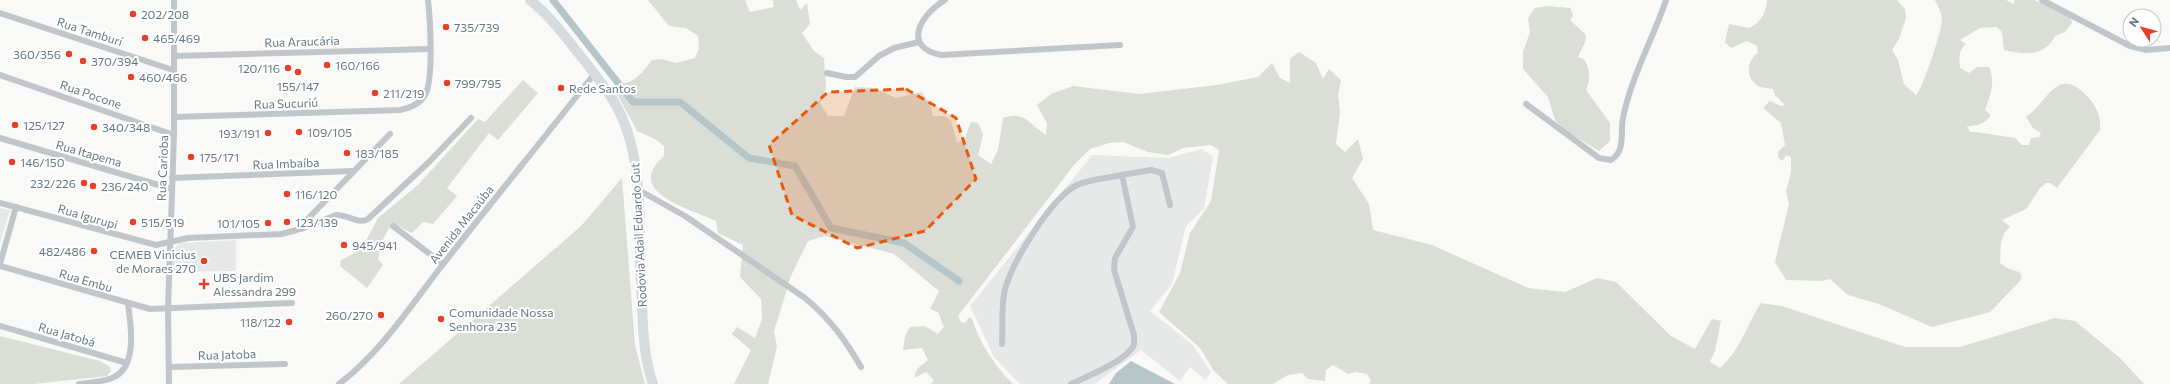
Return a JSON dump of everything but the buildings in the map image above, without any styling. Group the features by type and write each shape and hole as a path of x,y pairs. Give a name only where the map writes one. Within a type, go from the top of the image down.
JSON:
{"main road":[{"name":"Rodovia Adail Eduardo Gut","path":"530,0 542,9 595,73 614,101 630,139 637,189 643,320 647,361 653,384"}],"street":[{"name":"Rua Carioba","path":"169,384 168,309 174,135 174,0"},
{"path":"428,0 430,49"},
{"path":"945,0 934,6 922,20 918,34 919,42 931,53 941,56 1120,45"},
{"path":"1526,104 1599,158 1605,160 1616,157 1622,146 1623,117 1632,89 1666,0"},
{"path":"2042,0 2130,46 2146,50 2170,48"},
{"name":"Rua Tamburí","path":"0,13 173,70"},
{"path":"827,72 846,77 855,77 879,56 894,48 919,42"},
{"name":"Rua Araucária","path":"174,56 430,49"},
{"name":"Rua Sucuriú","path":"174,117 400,110 409,108 426,95 431,73 430,49"},
{"name":"Avenida Macaúba","path":"339,384 376,350 595,73"},
{"name":"Rua Pocone","path":"0,75 174,135"},
{"name":"Rua Igurupi","path":"0,203 146,244 156,245 196,237 281,234 342,214 361,221 368,219 430,161 471,118"},
{"path":"297,230 390,134"},
{"name":"Rua Itapema","path":"0,138 172,189"},
{"path":"1002,344 1005,290 1009,277 1017,258 1064,194 1078,185 1151,170 1162,173 1170,205"},
{"name":"Rua Imbaíba","path":"172,178 353,171"},
{"path":"1071,384 1119,359 1134,345 1134,335 1114,270 1115,258 1132,233 1133,227 1122,175"},
{"path":"637,189 685,216 805,298 822,312 842,334 862,367"},
{"path":"0,265 16,207"},
{"path":"393,226 443,264"},
{"name":"Rua Embu","path":"0,265 150,310 292,303"},
{"path":"79,384 114,378 123,370 130,353 128,304"},
{"name":"Rua Jatobá","path":"0,326 127,363"},
{"name":"Rua Jatoba","path":"169,367 285,364"}],"highlighted area":[{"path":"906,89 956,118 976,179 925,231 857,248 792,215 769,145 828,92"}],"shaded area":[{"path":"648,0 745,0 750,12 774,7 773,0 796,0 800,10 807,3 810,24 802,33 814,51 824,58 826,88 820,103 828,116 844,116 855,87 873,88 896,98 921,92 930,103 933,116 944,116 951,120 957,143 965,138 971,122 978,123 983,134 978,155 991,164 998,150 1003,118 1011,116 1022,117 1046,135 1047,123 1037,105 1051,94 1073,86 1139,94 1217,85 1258,77 1272,63 1280,78 1290,83 1290,59 1299,52 1316,63 1323,79 1329,69 1341,80 1338,95 1340,112 1336,144 1345,152 1358,139 1363,159 1352,178 1369,204 1373,230 1432,245 1528,288 1565,292 1597,278 1616,282 1671,336 1695,349 1712,319 1721,321 1715,351 1710,362 1720,368 1734,353 1761,303 1782,306 1905,347 1960,347 2055,318 2075,321 2121,359 2144,384 1369,384 1371,381 1367,374 1355,372 1348,374 1333,365 1326,370 1325,381 1308,379 1302,373 1288,375 1273,384 1228,384 1214,371 1200,348 1159,312 1180,273 1190,233 1211,201 1219,150 1211,145 1183,148 1168,155 1148,152 1123,142 1109,143 1090,149 1074,165 958,316 961,322 965,323 970,317 972,319 983,346 988,354 1013,384 931,384 934,380 926,372 914,378 917,369 928,360 922,348 903,350 905,336 910,327 925,326 938,334 944,327 938,312 930,309 939,291 894,254 825,236 808,241 791,276 774,331 777,347 768,384 734,384 751,350 732,334 737,327 755,338 762,319 761,299 740,277 743,245 718,233 716,221 678,205 665,198 656,190 651,180 653,169 664,156 664,146 655,139 637,131 612,85 631,81 643,71 652,60 662,59 676,63 695,58 699,48 698,36 686,28 669,26"},
{"path":"1767,0 1897,0 1905,9 1906,18 1899,39 1892,50 1898,60 1904,84 1916,95 1927,72 1942,23 1940,10 1935,0 2006,0 2014,4 2014,0 2034,0 2070,15 2072,23 2065,32 2055,36 2046,48 2033,53 2019,53 2004,50 2002,32 1997,27 1980,28 1960,40 1966,44 1960,52 1960,68 1969,73 1977,67 1989,67 1992,78 1992,89 1985,110 1991,115 1986,121 1980,124 1967,126 1970,132 2015,138 2022,145 2029,145 2031,138 2039,137 2041,133 2033,128 2026,117 2054,89 2061,85 2068,84 2077,88 2088,97 2096,108 2100,121 2100,130 2057,188 2050,183 2046,183 2040,188 2026,209 2002,220 2010,227 2005,232 2001,242 2000,263 2009,269 2019,272 2022,277 1990,312 1932,327 1879,304 1848,295 1830,279 1822,281 1786,280 1775,262 1789,204 1786,191 1791,173 1791,158 1786,156 1782,161 1778,157 1778,152 1785,145 1781,123 1763,108 1770,101 1781,106 1785,105 1775,95 1773,89 1760,87 1755,84 1750,75 1749,65 1754,56 1758,53 1757,46 1747,41 1731,48 1725,42 1729,24 1750,28 1762,17"},
{"path":"1547,6 1570,8 1573,15 1570,20 1586,35 1578,57 1584,59 1589,70 1589,82 1586,90 1610,123 1610,141 1599,151 1565,130 1555,120 1548,97 1523,69 1523,52 1530,32 1528,18 1535,8"},
{"path":"523,80 538,93 498,140 489,133 447,188 457,196 433,224 423,222 412,233 392,223 382,241 378,259 383,265 367,288 340,266 341,260 361,250 378,218 418,185 478,119 485,122"},
{"path":"1201,149 1213,156 1204,209 1186,226 1172,284 1150,311 1192,344 1211,372 1205,380 1190,367 1180,381 1141,350 1095,384 1020,384 994,357 970,306 1092,155 1168,158"},
{"path":"622,178 635,345 645,384 399,384 581,226"},
{"path":"0,208 10,210 0,244"},
{"name":"CEMEB Vinicius de Moraes 270","path":"236,240 236,271 172,272 173,250 180,243"},
{"path":"0,336 100,361 110,367 111,371 107,376 34,384 0,384"},
{"path":"1131,361 1175,384 1109,384 1116,373"}],"waterway":[{"path":"553,0 633,102 680,102 749,158 795,166 831,228 904,243 959,281"}],"place":[{"name":"202/208","path":"133,14"},
{"name":"735/739","path":"446,27"},
{"name":"465/469","path":"145,38"},
{"name":"360/356","path":"69,54"},
{"name":"370/394","path":"83,61"},
{"name":"160/166","path":"327,65"},
{"name":"120/116","path":"288,68"},
{"name":"155/147","path":"298,72"},
{"name":"460/466","path":"131,77"},
{"name":"799/795","path":"447,83"},
{"name":"Rede Santos","path":"561,88"},
{"name":"211/219","path":"375,93"},
{"name":"125/127","path":"15,125"},
{"name":"340/348","path":"94,127"},
{"name":"109/105","path":"299,132"},
{"name":"193/191","path":"268,133"},
{"name":"183/185","path":"347,153"},
{"name":"175/171","path":"191,157"},
{"name":"146/150","path":"12,162"},
{"name":"232/226","path":"84,183"},
{"name":"236/240","path":"93,186"},
{"name":"116/120","path":"287,194"},
{"name":"515/519","path":"133,222"},
{"name":"123/139","path":"287,222"},
{"name":"101/105","path":"268,223"},
{"name":"945/941","path":"344,245"},
{"name":"482/486","path":"94,251"},
{"name":"CEMEB Vinicius de Moraes 270","path":"204,261"},
{"name":"UBS Jardim Alessandra 299","path":"204,284"},
{"name":"260/270","path":"381,315"},
{"name":"Comunidade Nossa Senhora 235","path":"441,319"},
{"name":"118/122","path":"289,322"}]}
